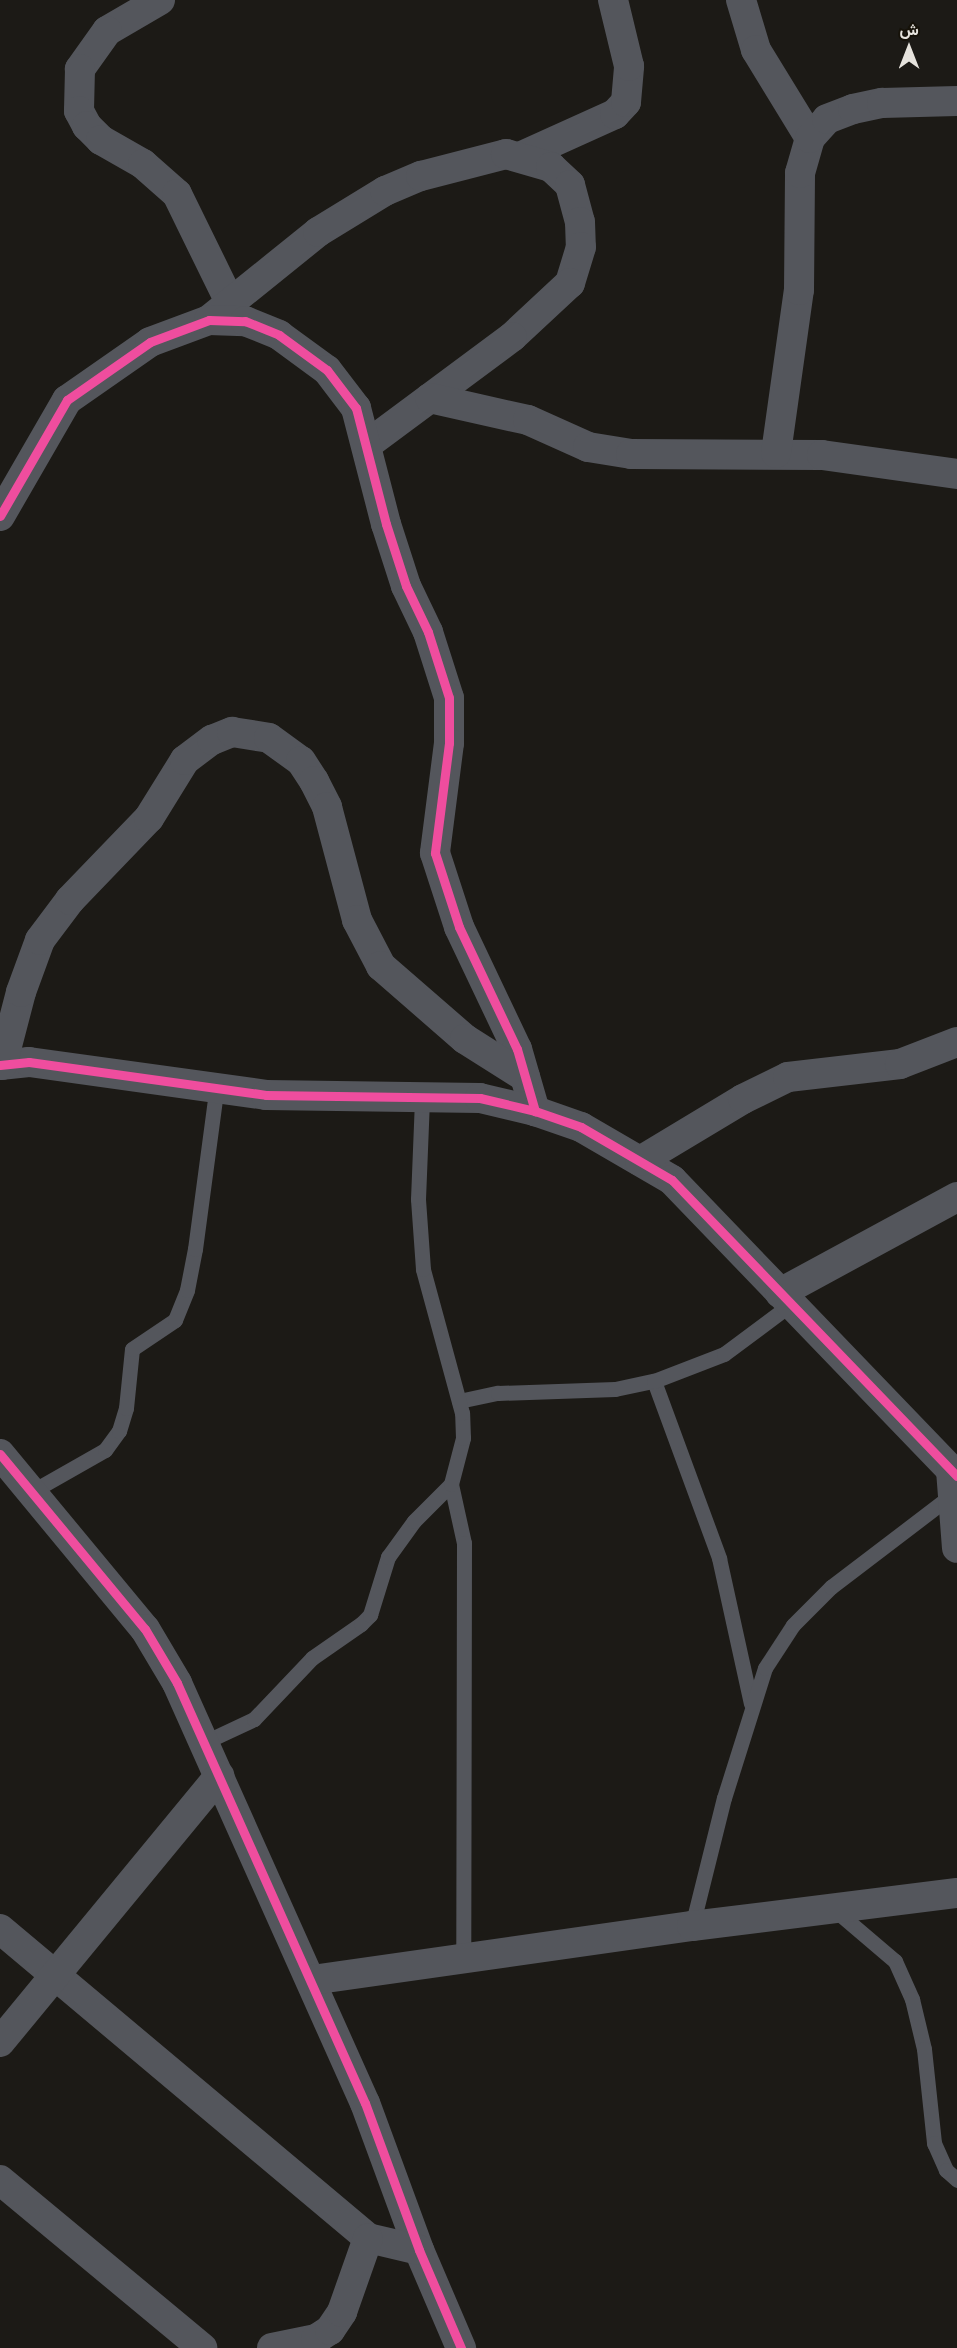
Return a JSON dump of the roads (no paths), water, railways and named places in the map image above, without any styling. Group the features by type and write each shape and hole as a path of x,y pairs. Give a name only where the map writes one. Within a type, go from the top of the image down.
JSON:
{"street":[{"path":"160,0 107,31 80,69 79,111 87,126 101,140 144,164 177,194 220,311 279,335 327,370 356,408 368,444 386,524 406,586 428,632 449,698 449,743 435,853 459,927 517,1049 535,1111"},
{"path":"522,156 615,114 626,102 629,66 613,0"},
{"path":"741,0 756,50 810,138"},
{"path":"776,453 799,290 800,173 810,138 827,119 853,109 882,103 957,101"},
{"path":"0,516 68,400 150,342 220,311 318,232 385,191 421,176 506,154 522,156 551,167 570,185 580,222 580,247 570,283 512,337 368,444"},
{"path":"430,398 528,420 588,447 631,454 776,453 957,474"},
{"path":"525,1077 465,1039 381,966 357,920 327,807 314,780 301,761 269,738 232,732 212,740 185,760 149,818 70,900 40,940 21,992 1,1065 29,1062 216,1091 422,1099 480,1098 535,1111 580,1127 672,1180 954,1480 957,1548"},
{"path":"640,1161 743,1099 788,1077 900,1064 936,1053 957,1042"},
{"path":"785,1298 957,1197"},
{"path":"3,1465 32,1492 145,1629 177,1683 312,1980 394,2173 419,2250 461,2348"},
{"path":"0,2042 219,1776"},
{"path":"312,1980 692,1926 957,1893"},
{"path":"0,1929 368,2238 419,2250"},
{"path":"0,2180 202,2348"},
{"path":"272,2348 316,2339 330,2330 342,2312 368,2238"}],"lane":[{"path":"32,1492 105,1450 119,1431 126,1408 132,1349 175,1320 187,1290 195,1250 216,1091"},
{"path":"422,1099 418,1199 423,1269 459,1401 463,1438 451,1484 464,1543 463,1958"},
{"path":"459,1401 498,1393 615,1389 654,1381 724,1354 785,1298"},
{"path":"654,1381 719,1558 752,1707"},
{"path":"692,1926 752,1707 765,1668 793,1625 831,1587 954,1480"},
{"path":"205,1742 254,1719 288,1688 312,1658 370,1615 388,1557 414,1521 451,1484"},
{"path":"832,1908 895,1961 912,1999 924,2049 934,2143 946,2170 957,2180"}]}
